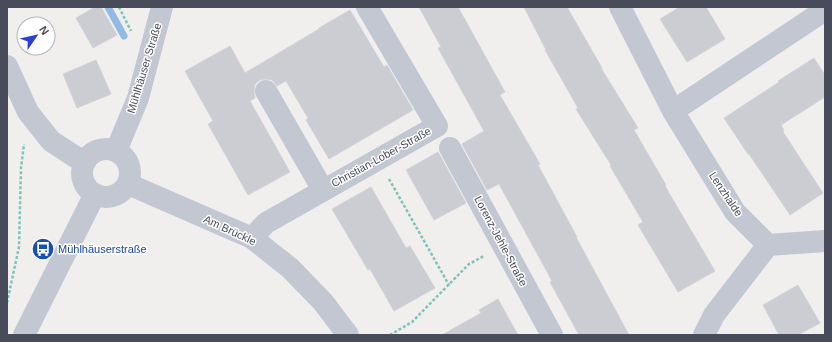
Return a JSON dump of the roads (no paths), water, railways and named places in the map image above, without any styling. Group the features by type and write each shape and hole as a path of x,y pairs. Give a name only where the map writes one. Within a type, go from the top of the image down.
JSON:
{"street":[{"name":"Mühlhäuser Straße","path":"116,151 138,98 162,7"},
{"name":"Christian-Lober-Straße","path":"252,238 266,223 437,126 367,7"},
{"name":"Lenzhalde","path":"620,7 673,111 735,212 768,245"},
{"path":"673,111 825,10"},
{"path":"7,66 28,112 51,141 85,162"},
{"path":"266,91 323,190"},
{"name":"Lorenz-Jehle-Straße","path":"450,148 552,335"},
{"path":"107,149 116,151 128,161 130,177 128,184 122,192 113,196 104,197 95,194 88,188 83,180 82,171 85,162 90,155 98,150 107,149"},
{"name":"Am Brückle","path":"128,184 252,238 290,268 312,290 348,335"},
{"path":"24,335 95,194"},
{"path":"704,335 714,315 768,245 825,241"}],"waterway":[{"path":"108,7 124,36"}],"place":[{"name":"Mühlhäuserstraße","path":"43,249"}]}
